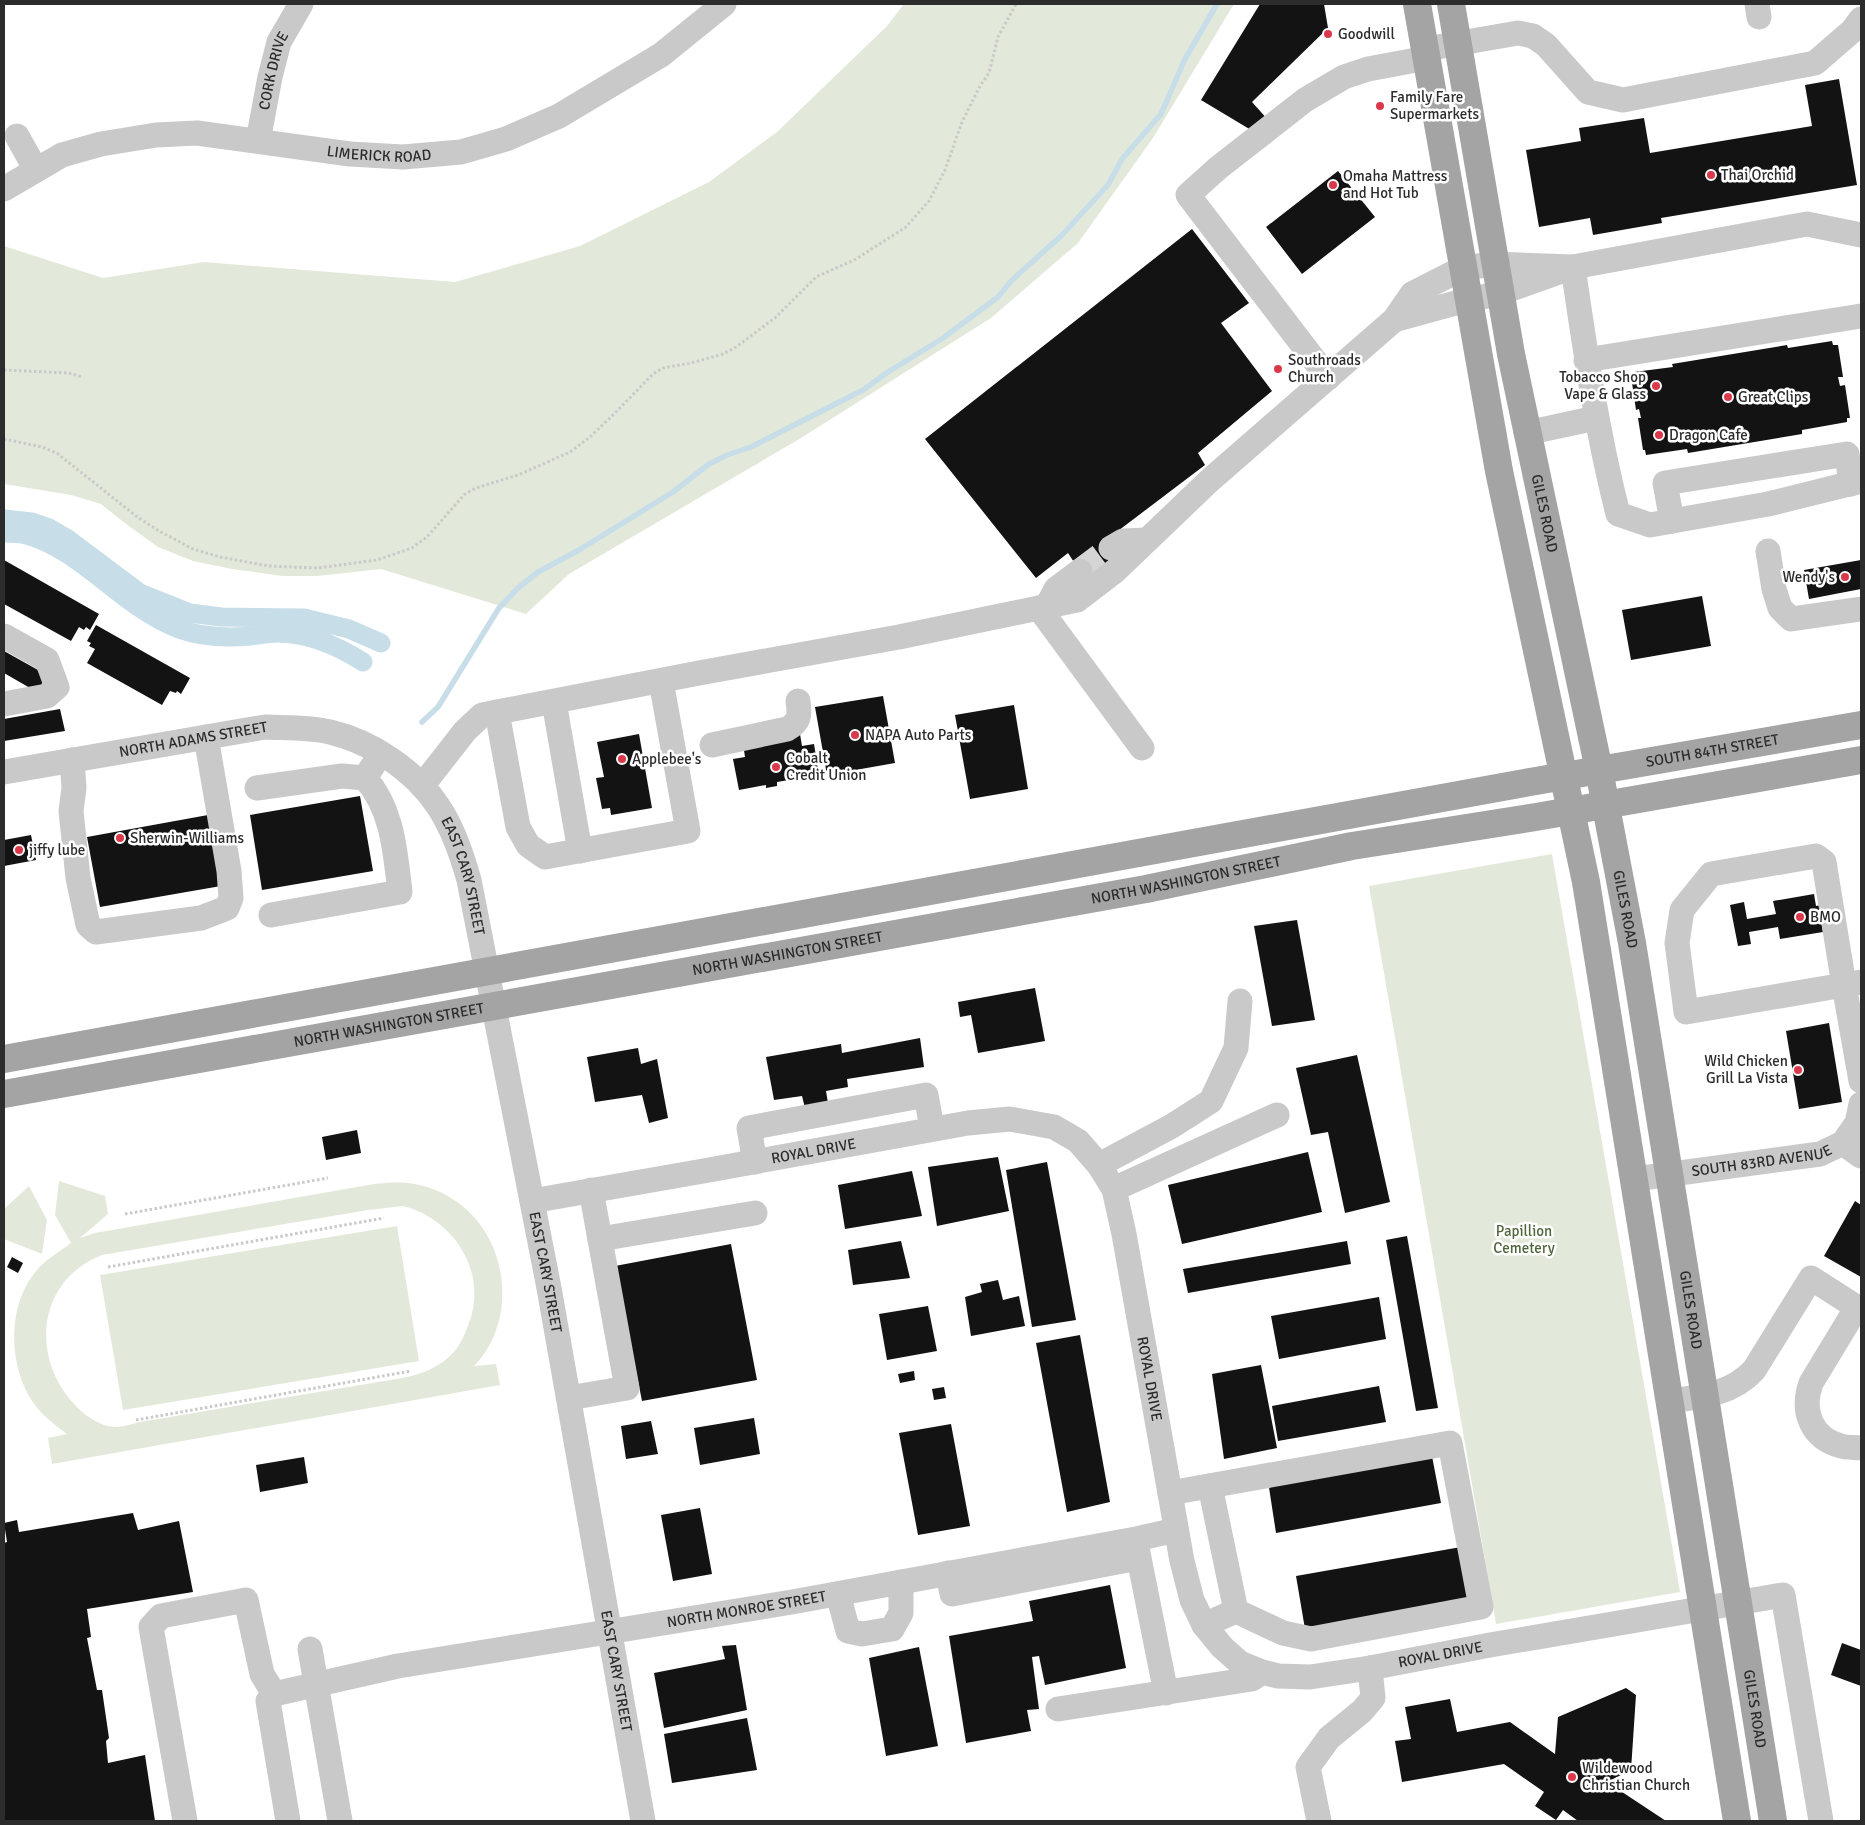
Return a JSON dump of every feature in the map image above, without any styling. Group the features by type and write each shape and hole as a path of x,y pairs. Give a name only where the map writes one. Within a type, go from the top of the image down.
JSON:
{"main road":[{"path":"1417,4 1499,471 1591,909 1737,1821"},
{"name":"GILES ROAD","path":"1451,4 1494,264 1526,433 1599,770 1632,943 1773,1821"},
{"name":"SOUTH 84TH STREET","path":"1563,776 1861,725"},
{"path":"1571,811 1861,760"},
{"path":"4,1059 1563,776"},
{"name":"NORTH WASHINGTON STREET","path":"4,1094 1146,889 1352,846 1571,811"}],"street":[{"name":"CORK DRIVE","path":"258,141 270,77 279,42 301,4"},
{"name":"LIMERICK ROAD","path":"4,190 62,155 101,144 156,135 197,134 350,154 403,157 461,152 506,139 559,116 661,55 724,4"},
{"path":"1328,378 1188,195 1218,168 1305,100 1344,77 1368,68 1427,54 1458,43 1518,33 1533,36 1546,45 1588,92 1623,100 1815,62 1852,31 1861,19"},
{"path":"17,136 36,170"},
{"path":"1394,320 1500,293 1573,266 1808,224 1861,235"},
{"path":"422,786 465,731 482,715 899,637 1077,600 1115,571 1248,446 1394,320 1412,294 1463,268 1494,264 1573,266"},
{"path":"1573,266 1596,418 1618,514 1650,525 1768,504 1856,483 1847,454 1665,484 1672,521"},
{"path":"1586,360 1861,316"},
{"path":"1526,433 1596,418"},
{"path":"1111,548 1123,541 1147,540"},
{"path":"1768,551 1774,589 1780,608 1791,619 1861,609"},
{"path":"1043,607 1056,589 1080,571"},
{"path":"1043,607 1142,748"},
{"path":"4,636 47,660 57,686 47,696 4,704"},
{"path":"497,712 518,827 528,846 545,857 688,831 661,681"},
{"path":"712,744 794,726 800,714 798,701"},
{"path":"554,702 580,851"},
{"name":"NORTH ADAMS STREET","path":"4,772 265,727 306,728 330,732 353,739 381,754"},
{"path":"72,760 74,788 71,811 78,878 88,925 96,932 202,918 227,908 231,898 229,871 206,737"},
{"path":"365,778 381,754"},
{"name":"EAST CARY STREET","path":"381,754 422,786 439,807 461,853 469,880 569,1398 643,1821"},
{"path":"257,788 342,776 365,778 377,792 390,822 395,847 400,892 271,914"},
{"path":"1853,983 1686,1012 1677,943 1682,910 1711,874 1816,856 1824,862 1853,983 1861,1081"},
{"path":"1099,1165 1172,1126 1211,1101 1236,1048 1240,1001"},
{"path":"755,1162 749,1128 926,1095 932,1128"},
{"name":"SOUTH 83RD AVENUE","path":"1634,1180 1852,1150 1861,1104"},
{"path":"1114,1189 1276,1115"},
{"name":"ROYAL DRIVE","path":"532,1201 968,1122 1010,1119 1054,1127 1078,1141 1099,1165 1114,1189 1124,1234 1182,1561 1192,1600 1204,1625 1222,1647 1240,1663 1262,1672 1278,1676 1314,1677 1783,1595 1821,1821"},
{"path":"569,1398 627,1388 591,1190"},
{"path":"600,1239 755,1214"},
{"path":"1670,1401 1704,1396 1727,1390 1742,1381 1754,1370 1811,1278 1859,1308 1811,1383 1806,1397 1807,1410 1813,1428 1826,1440 1842,1447 1861,1448"},
{"path":"1170,1493 1450,1443 1490,1645"},
{"path":"1210,1486 1236,1611"},
{"name":"NORTH MONROE STREET","path":"274,1694 398,1666 610,1633 948,1573 991,1576 1137,1549 1176,1530"},
{"path":"1137,1549 1166,1692"},
{"path":"1182,1561 1224,1553"},
{"path":"838,1594 848,1631 862,1634 892,1629 901,1613 901,1582"},
{"path":"185,1821 151,1627 161,1616 246,1600 262,1674 274,1694 268,1701 288,1821"},
{"path":"1204,1625 1236,1611 1284,1633 1311,1639 1481,1607"},
{"path":"1311,1639 1314,1677"},
{"path":"310,1649 340,1821"},
{"path":"1319,1821 1308,1766 1329,1738 1362,1711 1373,1698 1370,1668"},
{"path":"1058,1709 1252,1679 1262,1672"}],"path":[{"path":"4,439 42,447 58,454 136,516 159,531 193,549 220,557 269,566 318,568 377,560 412,548 427,537 460,499 476,488 518,475 570,452 596,432 653,374 663,368 708,359 729,351 776,317 816,277 856,259 906,227 929,200 945,170 962,122 980,86 989,73 998,37 1016,4"},
{"path":"4,370 61,372 83,378"},
{"path":"125,1214 328,1178"},
{"path":"108,1267 384,1218"},
{"path":"136,1420 411,1372"}],"green space":[{"path":"904,4 1234,4 1153,138 1078,243 991,318 801,438 569,574 526,614 381,569 317,576 282,576 193,561 158,547 101,504 71,495 4,484 4,246 103,278 204,262 455,282 580,246 709,182 777,132 887,26"},
{"name":"Papillion Cemetery","path":"1552,854 1680,1592 1496,1624 1369,886"},
{"path":"59,1181 105,1196 108,1214 80,1238 95,1233 374,1184 404,1182 429,1188 448,1196 465,1208 479,1223 490,1240 497,1259 502,1279 500,1318 490,1344 474,1366 496,1364 500,1385 52,1464 48,1438 67,1434 41,1412 29,1396 22,1382 18,1367 14,1335 19,1303 33,1275 46,1261 71,1243 55,1215","holes":["403,1206 421,1213 451,1235 462,1250 470,1267 474,1285 474,1304 469,1323 456,1349 439,1364 416,1375 111,1427 89,1417 76,1406 61,1387 51,1366 47,1344 47,1323 53,1302 64,1283 80,1267 102,1255 368,1210"]},
{"path":"29,1186 47,1220 42,1254 4,1239 4,1209"},
{"path":"397,1226 419,1361 123,1410 100,1275"}],"building":[{"path":"1260,4 1324,4 1328,28 1252,102 1269,121 1256,133 1201,100"},
{"path":"1839,79 1857,185 1661,218 1662,223 1593,235 1590,218 1539,227 1526,150 1581,141 1579,128 1644,118 1650,153 1812,126 1805,85"},
{"path":"1338,171 1375,217 1302,274 1266,227"},
{"path":"1192,229 1249,303 1221,323 1272,391 1198,453 1205,465 1106,540 1115,556 1085,579 1068,553 1036,578 925,439"},
{"path":"1832,341 1833,345 1838,345 1843,377 1838,377 1840,386 1845,385 1850,418 1847,418 1847,422 1802,430 1802,434 1688,453 1687,449 1646,455 1645,450 1643,450 1638,418 1641,418 1639,409 1636,410 1631,376 1635,376 1634,372 1673,367 1672,364 1787,345 1788,348"},
{"path":"4,560 99,614 90,630 86,627 84,630 79,627 71,641 4,604"},
{"path":"1861,560 1861,589 1809,599 1804,570"},
{"path":"1702,596 1711,646 1631,660 1622,610"},
{"path":"96,625 190,678 181,694 177,691 176,693 170,691 162,705 87,663 95,649 89,646 91,643 87,641"},
{"path":"4,651 47,675 37,692 4,673"},
{"name":"NAPA Auto Parts","path":"883,696 895,763 827,775 815,707"},
{"path":"1014,705 1028,789 970,799 955,715"},
{"path":"60,709 65,731 4,741 4,719"},
{"name":"Applebee's","path":"639,734 652,808 611,815 610,808 602,809 596,778 604,777 597,742"},
{"name":"Cobalt Credit Union","path":"800,734 802,746 814,744 819,775 777,782 777,786 766,788 766,785 739,790 733,759 745,757 743,744"},
{"path":"360,796 373,871 262,890 250,815"},
{"path":"208,815 221,886 100,907 87,837"},
{"name":"jiffy lube","path":"31,835 36,860 4,866 4,840"},
{"name":"BMO","path":"1814,894 1816,906 1821,905 1824,920 1821,920 1823,932 1780,939 1778,927 1749,932 1751,944 1738,946 1730,905 1744,902 1747,919 1776,914 1773,901"},
{"path":"1297,920 1315,1020 1272,1026 1254,926"},
{"path":"1035,988 1045,1041 978,1053 971,1015 960,1017 958,1002"},
{"path":"1829,1023 1842,1102 1799,1109 1786,1031"},
{"path":"920,1038 924,1067 847,1079 848,1087 826,1091 828,1103 805,1108 802,1096 774,1100 766,1057 841,1044 842,1053"},
{"path":"638,1048 641,1064 657,1059 668,1118 649,1123 642,1095 595,1102 587,1057"},
{"path":"1357,1055 1390,1202 1345,1213 1328,1132 1311,1135 1296,1068"},
{"path":"357,1130 361,1153 326,1160 322,1137"},
{"path":"1308,1152 1322,1212 1182,1244 1168,1185"},
{"path":"998,1157 1009,1211 937,1226 928,1167"},
{"path":"1047,1162 1076,1320 1032,1327 1006,1170"},
{"path":"912,1171 922,1216 845,1229 838,1185"},
{"path":"1855,1201 1861,1205 1861,1277 1824,1256"},
{"path":"1407,1236 1438,1408 1416,1411 1386,1240"},
{"path":"901,1241 910,1278 853,1285 848,1250"},
{"path":"1347,1241 1351,1264 1188,1293 1183,1269"},
{"path":"731,1244 757,1380 642,1401 615,1266"},
{"path":"12,1257 23,1263 18,1273 7,1267"},
{"path":"998,1280 1003,1300 1019,1296 1025,1326 971,1336 965,1297 982,1292 980,1284"},
{"path":"1379,1297 1386,1339 1279,1359 1271,1316"},
{"path":"928,1306 937,1351 887,1360 879,1314"},
{"path":"1080,1335 1110,1502 1067,1512 1036,1343"},
{"path":"1261,1365 1277,1448 1224,1459 1212,1374"},
{"path":"914,1371 915,1380 900,1383 898,1374"},
{"path":"1379,1386 1386,1422 1278,1441 1272,1406"},
{"path":"944,1387 946,1398 934,1400 932,1389"},
{"path":"754,1418 760,1454 700,1465 694,1428"},
{"path":"651,1421 658,1454 626,1459 621,1426"},
{"path":"951,1424 970,1526 918,1535 899,1433"},
{"path":"1431,1451 1441,1503 1276,1533 1268,1481"},
{"path":"304,1457 308,1483 260,1492 256,1465"},
{"path":"700,1508 712,1574 673,1581 661,1515"},
{"path":"133,1513 138,1530 179,1521 193,1592 87,1609 91,1637 87,1638 97,1690 102,1690 109,1738 106,1741 108,1763 145,1755 155,1821 4,1821 4,1543 7,1542 4,1523 17,1520 19,1532"},
{"path":"1461,1547 1469,1600 1305,1629 1296,1576"},
{"path":"1110,1585 1126,1668 1045,1685 1039,1656 1032,1657 1039,1709 1027,1710 1031,1731 966,1743 949,1636 1033,1621 1029,1601"},
{"path":"1842,1643 1861,1650 1861,1686 1831,1675"},
{"path":"736,1645 747,1710 664,1728 654,1673 725,1659 722,1646"},
{"path":"919,1647 938,1746 886,1756 869,1658"},
{"path":"1626,1688 1636,1695 1631,1770 1607,1782 1666,1821 1578,1821 1563,1810 1556,1820 1535,1806 1544,1792 1504,1764 1402,1782 1395,1741 1411,1739 1405,1707 1450,1699 1457,1732 1510,1722 1555,1754 1558,1717"},
{"path":"747,1718 757,1770 672,1783 664,1734"}],"waterway":[{"path":"422,722 438,707 499,608 518,588 538,572 579,550 673,492 709,464 727,455 751,447 863,390 943,338 998,297 1012,280 1061,236 1108,185 1122,159 1161,114 1185,59 1217,4"},
{"path":"4,519 32,522 49,528 68,539 140,593 190,613 221,617 304,618 349,629 381,643"},
{"path":"4,533 18,533 47,542 66,553 139,608 179,629 196,634 223,637 277,633 300,635 333,646 363,662"}],"tunnel":[{"path":"1080,571 1111,548"}],"place":[{"name":"Goodwill","path":"1328,34"},
{"name":"Family Fare Supermarkets","path":"1380,106"},
{"name":"Thai Orchid","path":"1711,175"},
{"name":"Omaha Mattress and Hot Tub","path":"1333,185"},
{"name":"Southroads Church","path":"1278,369"},
{"name":"Tobacco Shop Vape & Glass","path":"1656,386"},
{"name":"Great Clips","path":"1728,397"},
{"name":"Dragon Cafe","path":"1659,435"},
{"name":"Wendy's","path":"1845,577"},
{"name":"NAPA Auto Parts","path":"855,735"},
{"name":"Applebee's","path":"622,759"},
{"name":"Cobalt Credit Union","path":"776,767"},
{"name":"Sherwin-Williams","path":"120,838"},
{"name":"jiffy lube","path":"19,850"},
{"name":"BMO","path":"1800,917"},
{"name":"Wild Chicken Grill La Vista","path":"1798,1070"},
{"name":"Wildewood Christian Church","path":"1572,1777"}]}
